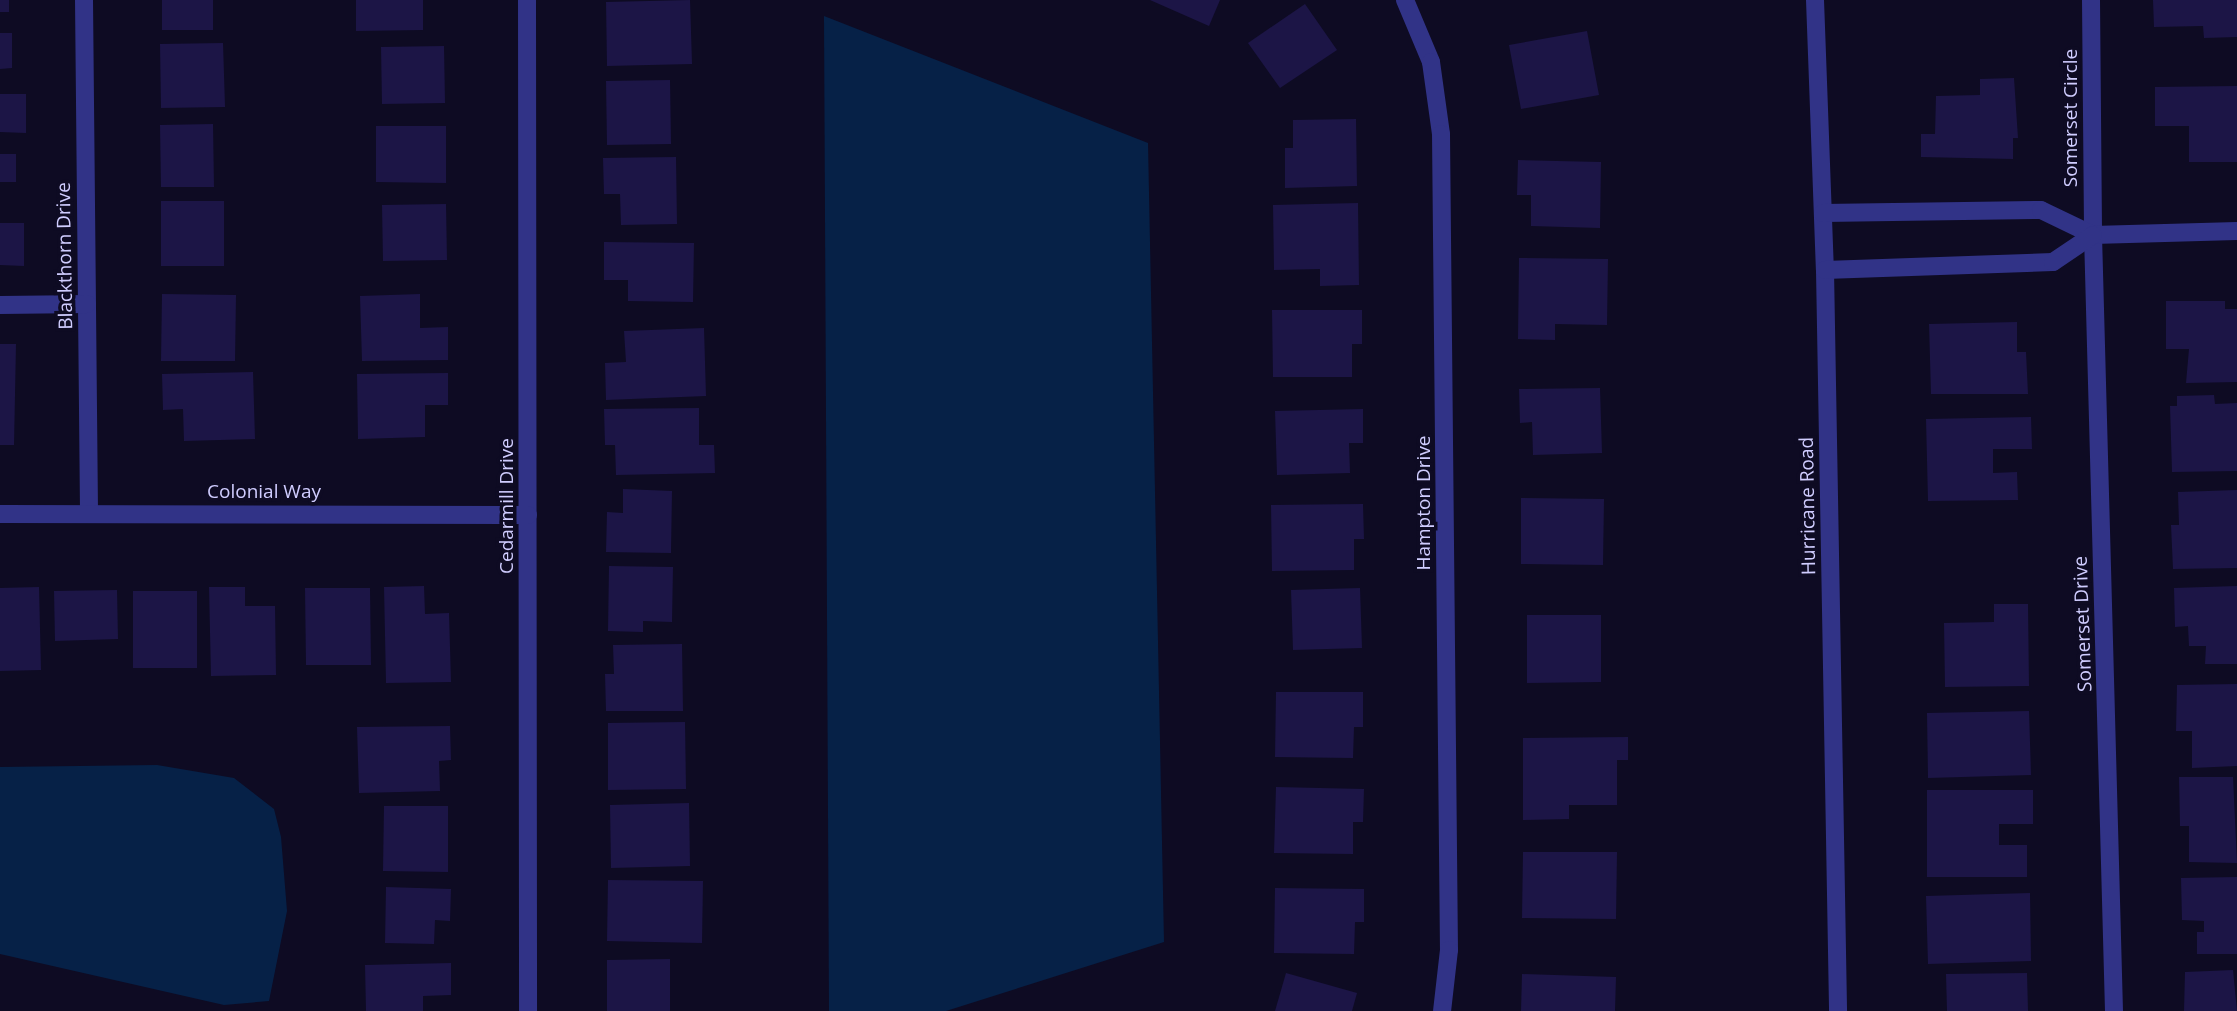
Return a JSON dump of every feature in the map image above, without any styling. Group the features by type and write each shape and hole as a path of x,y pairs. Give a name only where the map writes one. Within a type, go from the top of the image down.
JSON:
{"street":[{"name":"Blackthorn Drive","path":"84,0 89,512"},
{"name":"Cedarmill Drive","path":"527,0 528,1011"},
{"name":"Hampton Drive","path":"1405,0 1431,62 1441,134 1448,937 1442,1011"},
{"name":"Hurricane Road","path":"1815,0 1824,213 1838,1011"},
{"name":"Somerset Circle","path":"2091,0 2093,236"},
{"path":"1824,213 2040,210 2093,236 2237,231"},
{"path":"1825,270 2053,262 2093,236"},
{"name":"Somerset Drive","path":"2093,236 2114,1011"},
{"path":"0,304 87,304"},
{"name":"Colonial Way","path":"0,514 89,512 528,515"}],"water":[{"path":"824,16 1148,143 1164,942 946,1011 829,1011"},
{"path":"157,765 234,778 274,809 281,837 287,911 269,1001 224,1005 0,954 0,767"}],"building":[{"path":"0,0 9,0 9,12 0,12"},
{"path":"162,0 213,0 213,30 162,30"},
{"path":"356,0 423,0 423,30 356,31"},
{"path":"690,0 692,64 607,66 606,2"},
{"path":"1150,0 1220,0 1209,26"},
{"path":"2153,0 2237,0 2237,37 2204,38 2203,26 2154,27"},
{"path":"1305,4 1337,50 1280,88 1248,43"},
{"path":"1587,31 1599,95 1521,109 1509,45"},
{"path":"0,33 12,33 12,68 0,69"},
{"path":"223,43 225,107 161,108 160,44"},
{"path":"444,46 445,103 382,104 381,47"},
{"path":"2014,78 2018,138 2013,138 2013,159 1921,157 1921,134 1935,134 1936,96 1980,95 1980,79"},
{"path":"670,80 671,144 607,145 606,81"},
{"path":"2237,86 2237,162 2189,162 2189,126 2155,126 2155,87"},
{"path":"0,94 26,94 26,133 0,132"},
{"path":"1356,119 1357,186 1285,188 1285,148 1293,148 1293,120"},
{"path":"213,124 214,187 161,187 160,125"},
{"path":"376,126 446,126 446,183 376,182"},
{"path":"0,154 16,154 16,182 0,182"},
{"path":"676,157 677,224 621,225 620,194 604,194 603,158"},
{"path":"1518,160 1601,162 1600,228 1531,226 1531,195 1517,195"},
{"path":"161,201 224,201 224,266 161,266"},
{"path":"1358,203 1359,285 1320,286 1320,269 1274,270 1273,205"},
{"path":"446,204 447,260 383,261 382,205"},
{"path":"0,223 24,223 24,266 0,265"},
{"path":"604,242 694,243 693,302 628,301 628,280 604,280"},
{"path":"1519,258 1608,259 1607,325 1555,324 1555,340 1518,339"},
{"path":"162,294 236,295 235,361 161,361"},
{"path":"420,294 420,328 448,327 448,360 362,361 360,296"},
{"path":"2166,301 2225,301 2225,309 2237,309 2237,382 2186,383 2189,349 2166,349"},
{"path":"1272,310 1362,310 1362,344 1352,344 1352,377 1273,377"},
{"path":"2017,322 2017,352 2026,352 2028,394 1931,394 1929,324"},
{"path":"704,328 706,396 606,400 605,363 626,362 624,331"},
{"path":"0,344 16,344 14,445 0,445"},
{"path":"253,372 255,439 184,441 183,409 163,410 162,374"},
{"path":"448,373 448,405 425,405 425,437 358,439 357,374"},
{"path":"1600,388 1602,453 1533,455 1532,422 1520,423 1519,389"},
{"path":"2214,395 2215,404 2237,403 2237,471 2172,472 2170,406 2177,406 2177,396"},
{"path":"699,408 699,445 714,445 715,473 616,475 615,445 605,445 604,409"},
{"path":"1363,409 1363,443 1349,443 1350,473 1277,475 1275,411"},
{"path":"2031,417 2032,449 1993,449 1993,473 2017,472 2018,500 1928,501 1926,419"},
{"path":"623,489 672,491 671,553 606,552 607,512 623,513"},
{"path":"2237,490 2237,568 2173,569 2171,525 2179,525 2178,492"},
{"path":"1521,498 1604,499 1603,565 1521,564"},
{"path":"1363,504 1364,539 1354,539 1354,570 1272,571 1271,505"},
{"path":"609,566 673,567 672,622 643,621 643,632 608,631"},
{"path":"424,586 425,614 449,613 451,682 386,683 384,587"},
{"path":"2237,586 2237,664 2205,664 2206,646 2189,646 2188,626 2175,627 2174,588"},
{"path":"39,587 41,670 0,671 0,588"},
{"path":"209,587 245,587 245,606 275,606 276,675 211,676"},
{"path":"305,588 370,588 371,665 306,665"},
{"path":"1360,588 1362,648 1293,650 1291,590"},
{"path":"117,590 118,639 55,641 54,591"},
{"path":"133,591 197,591 197,668 133,668"},
{"path":"1994,604 2028,604 2029,686 1945,687 1944,623 1994,622"},
{"path":"1527,615 1601,615 1601,682 1527,683"},
{"path":"682,644 683,711 606,711 605,674 614,674 613,645"},
{"path":"2237,684 2237,766 2192,768 2192,731 2176,731 2177,685"},
{"path":"1276,692 1363,692 1363,727 1354,727 1353,758 1275,757"},
{"path":"2029,711 2031,775 1928,778 1927,713"},
{"path":"685,722 686,789 608,790 608,723"},
{"path":"450,726 451,760 439,761 440,791 359,793 357,727"},
{"path":"1628,737 1628,760 1617,760 1617,805 1569,805 1569,819 1523,820 1523,738"},
{"path":"2179,777 2233,777 2237,863 2189,862 2189,826 2180,826"},
{"path":"1276,787 1364,789 1363,822 1353,822 1353,854 1274,853"},
{"path":"1927,790 2033,790 2033,824 1999,824 1999,845 2027,845 2027,877 1927,877"},
{"path":"689,803 690,866 611,868 610,805"},
{"path":"384,806 448,806 448,872 383,871"},
{"path":"1523,852 1617,852 1616,919 1522,918"},
{"path":"2237,877 2237,954 2197,954 2197,932 2204,932 2204,921 2182,920 2181,878"},
{"path":"608,880 703,881 702,943 607,941"},
{"path":"386,887 451,889 450,921 435,920 434,944 385,943"},
{"path":"1275,888 1364,889 1364,922 1355,922 1354,954 1274,953"},
{"path":"2030,893 2031,961 1928,964 1926,896"},
{"path":"670,959 670,1011 607,1011 607,960"},
{"path":"451,963 451,995 423,996 423,1011 366,1011 365,965"},
{"path":"2233,970 2237,1011 2184,1011 2185,972"},
{"path":"1286,973 1357,993 1352,1011 1275,1011"},
{"path":"2027,973 2028,1011 1947,1011 1946,974"},
{"path":"1522,974 1616,977 1615,1011 1521,1011"}]}
